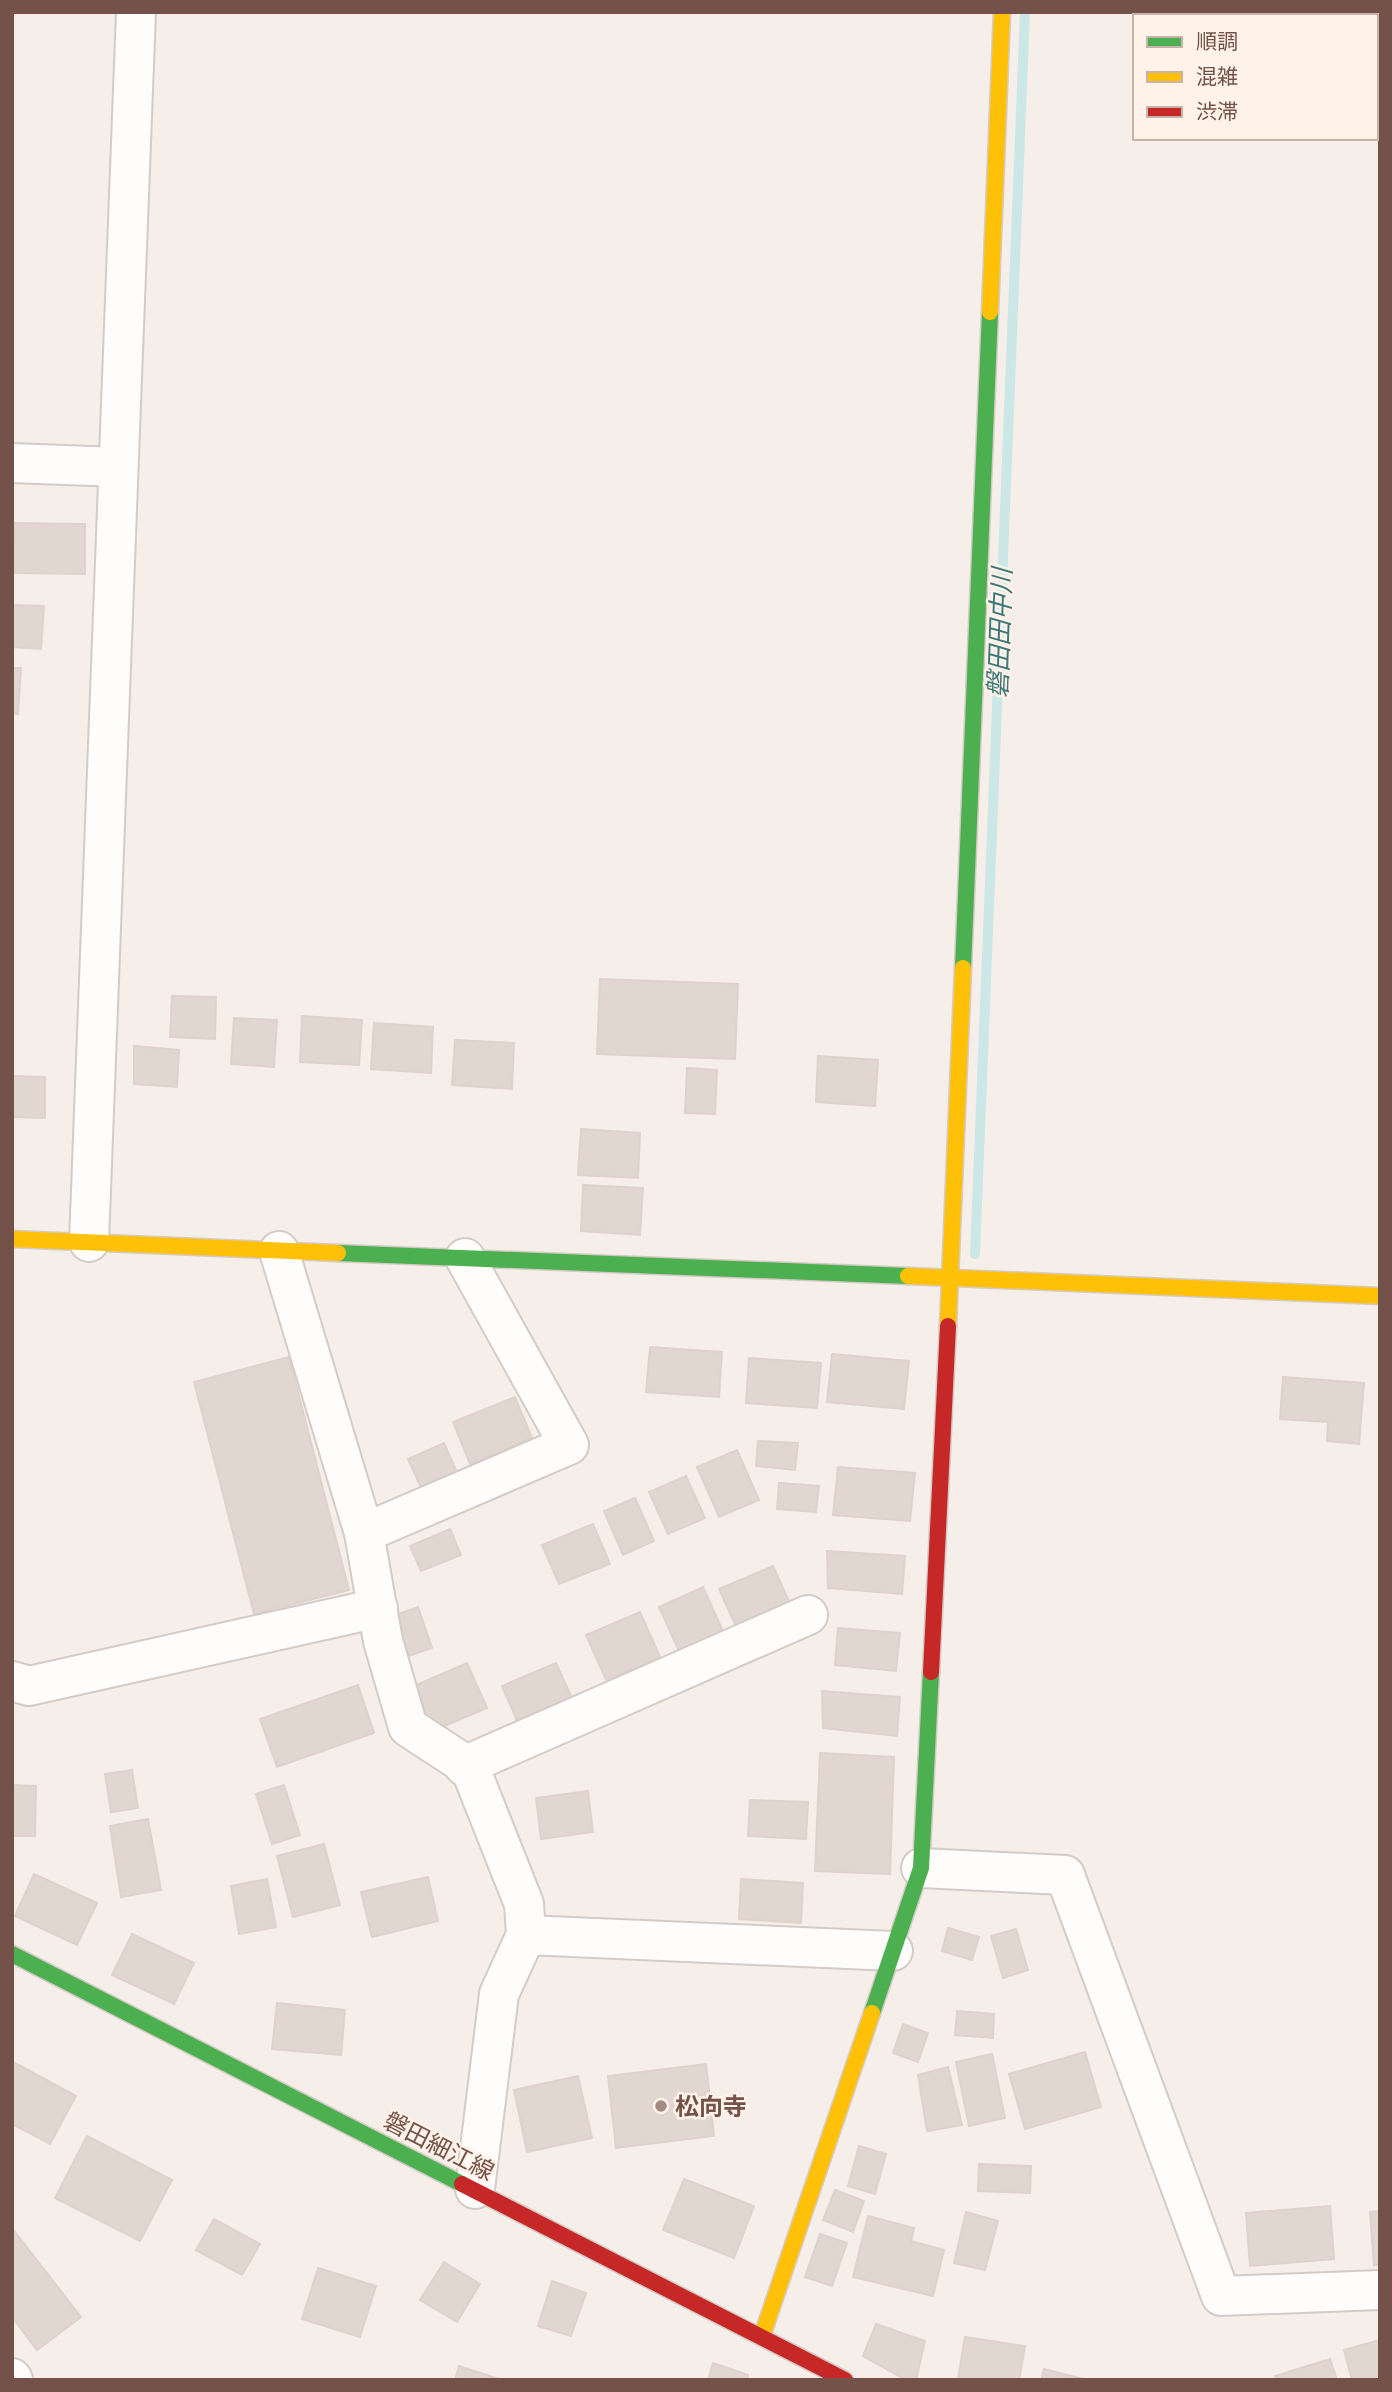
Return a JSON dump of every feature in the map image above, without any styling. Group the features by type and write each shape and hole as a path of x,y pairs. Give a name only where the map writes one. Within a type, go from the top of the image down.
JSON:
{"street":[{"path":"89,1242 136,12"},
{"path":"761,2336 921,1868 951,1276 1002,12"},
{"path":"12,463 118,467"},
{"path":"12,1238 1380,1296"},
{"path":"279,1251 364,1533 377,1608 408,1727 471,1773 524,1904 526,1935 499,1994 475,2189"},
{"path":"364,1533 569,1445 465,1258"},
{"path":"12,1681 29,1686 377,1608"},
{"path":"464,1766 808,1615"},
{"path":"921,1868 1065,1875 1221,2296 1380,2290"},
{"path":"526,1935 893,1951"},
{"name":"磐田細江線","path":"12,1954 845,2380"}],"building":[{"path":"15,523 85,524 85,574 13,573"},
{"path":"12,605 44,606 41,649 12,647"},
{"path":"12,668 21,668 18,714 12,713"},
{"path":"600,979 738,984 735,1059 597,1054"},
{"path":"172,996 216,997 215,1039 170,1037"},
{"path":"302,1016 362,1020 359,1065 300,1062"},
{"path":"234,1018 277,1020 274,1067 231,1064"},
{"path":"374,1023 433,1027 431,1073 371,1069"},
{"path":"455,1040 514,1043 512,1089 452,1085"},
{"path":"134,1046 179,1050 177,1087 134,1084"},
{"path":"818,1056 878,1060 875,1106 816,1102"},
{"path":"687,1068 717,1070 715,1114 685,1113"},
{"path":"12,1076 45,1077 45,1118 12,1117"},
{"path":"581,1129 640,1133 638,1178 578,1175"},
{"path":"583,1185 643,1188 640,1235 581,1231"},
{"path":"650,1347 722,1352 719,1397 646,1392"},
{"path":"832,1354 909,1361 904,1409 827,1402"},
{"path":"289,1357 349,1590 254,1614 194,1382"},
{"path":"749,1358 821,1363 817,1408 746,1403"},
{"path":"1283,1377 1364,1383 1359,1444 1327,1441 1328,1422 1280,1419"},
{"path":"515,1397 532,1438 470,1464 453,1422"},
{"path":"758,1441 798,1443 795,1470 756,1466"},
{"path":"444,1443 458,1475 422,1490 408,1459"},
{"path":"737,1450 759,1500 719,1517 697,1467"},
{"path":"838,1467 915,1473 910,1521 833,1515"},
{"path":"686,1476 705,1518 668,1534 649,1492"},
{"path":"779,1483 819,1486 816,1512 777,1509"},
{"path":"635,1498 654,1541 623,1555 604,1511"},
{"path":"593,1524 610,1564 559,1584 542,1545"},
{"path":"450,1529 461,1555 421,1571 410,1546"},
{"path":"827,1551 905,1556 902,1594 828,1588"},
{"path":"773,1566 793,1610 739,1633 719,1589"},
{"path":"703,1587 727,1640 683,1660 659,1607"},
{"path":"418,1607 432,1648 406,1657 392,1616"},
{"path":"640,1612 660,1657 606,1680 586,1635"},
{"path":"838,1628 900,1633 896,1671 835,1665"},
{"path":"467,1663 487,1708 433,1731 414,1686"},
{"path":"556,1663 576,1707 521,1730 502,1686"},
{"path":"358,1685 374,1733 277,1767 260,1719"},
{"path":"822,1691 900,1697 897,1736 823,1728"},
{"path":"820,1753 894,1757 890,1874 815,1871"},
{"path":"132,1770 138,1808 111,1812 105,1774"},
{"path":"12,1785 36,1786 35,1836 12,1836"},
{"path":"284,1785 300,1835 272,1844 256,1794"},
{"path":"588,1791 593,1832 541,1839 536,1798"},
{"path":"750,1800 808,1802 806,1839 748,1836"},
{"path":"148,1819 161,1890 121,1897 110,1826"},
{"path":"324,1844 340,1905 293,1917 277,1856"},
{"path":"34,1874 97,1903 77,1945 15,1916"},
{"path":"428,1877 438,1921 372,1937 361,1892"},
{"path":"267,1879 276,1927 239,1934 231,1886"},
{"path":"741,1879 803,1883 801,1923 739,1919"},
{"path":"948,1928 979,1937 972,1960 942,1951"},
{"path":"1016,1929 1028,1970 1003,1978 991,1936"},
{"path":"132,1934 194,1963 174,2004 112,1975"},
{"path":"277,2003 345,2010 341,2055 272,2049"},
{"path":"957,2011 994,2014 993,2038 955,2035"},
{"path":"903,2024 928,2033 918,2062 893,2053"},
{"path":"1085,2052 1101,2107 1025,2129 1009,2074"},
{"path":"992,2054 1005,2118 969,2126 956,2062"},
{"path":"15,2063 76,2096 50,2144 12,2124 12,2068"},
{"name":"松向寺","path":"706,2064 714,2136 616,2148 608,2076"},
{"path":"948,2067 962,2125 927,2131 918,2075"},
{"path":"578,2076 592,2138 527,2152 514,2090"},
{"path":"87,2136 172,2180 140,2241 55,2198"},
{"path":"859,2146 886,2154 875,2194 848,2186"},
{"path":"979,2164 1031,2166 1030,2193 978,2191"},
{"path":"684,2179 754,2206 734,2258 663,2230"},
{"path":"835,2190 864,2201 853,2232 823,2220"},
{"path":"1330,2206 1334,2259 1250,2266 1246,2213"},
{"path":"1380,2211 1380,2265 1374,2265 1370,2212"},
{"path":"966,2212 998,2221 985,2270 954,2263"},
{"path":"868,2216 914,2228 911,2241 944,2250 933,2296 853,2277"},
{"path":"214,2219 260,2244 242,2275 196,2250"},
{"path":"12,2228 81,2317 37,2350 12,2317"},
{"path":"820,2234 847,2243 832,2286 805,2277"},
{"path":"444,2262 480,2284 457,2322 420,2300"},
{"path":"318,2268 376,2286 360,2337 302,2319"},
{"path":"552,2281 586,2293 571,2336 538,2326"},
{"path":"876,2324 925,2341 916,2380 906,2380 863,2356"},
{"path":"965,2337 1025,2346 1019,2380 958,2379"},
{"path":"1380,2340 1380,2380 1352,2380 1344,2350"},
{"path":"1330,2359 1337,2380 1277,2380 1275,2376"},
{"path":"713,2363 748,2375 747,2380 708,2380"},
{"path":"459,2366 502,2380 455,2380"},
{"path":"1044,2369 1087,2380 1041,2380"}],"waterway":[{"name":"磐田田中川","path":"975,1254 1025,12"}],"traffic: fast":[{"path":"963,968 990,312"},
{"path":"338,1253 908,1276"},
{"path":"872,2013 921,1868 931,1672"},
{"path":"12,1954 462,2184"}],"traffic: slow":[{"path":"990,312 1002,12"},
{"path":"948,1326 963,968"},
{"path":"12,1239 338,1253"},
{"path":"908,1276 1380,1296"},
{"path":"762,2336 872,2013"}],"traffic: jam":[{"path":"931,1672 948,1326"},
{"path":"462,2184 845,2380"}],"place":[{"name":"松向寺","path":"661,2106"}]}
